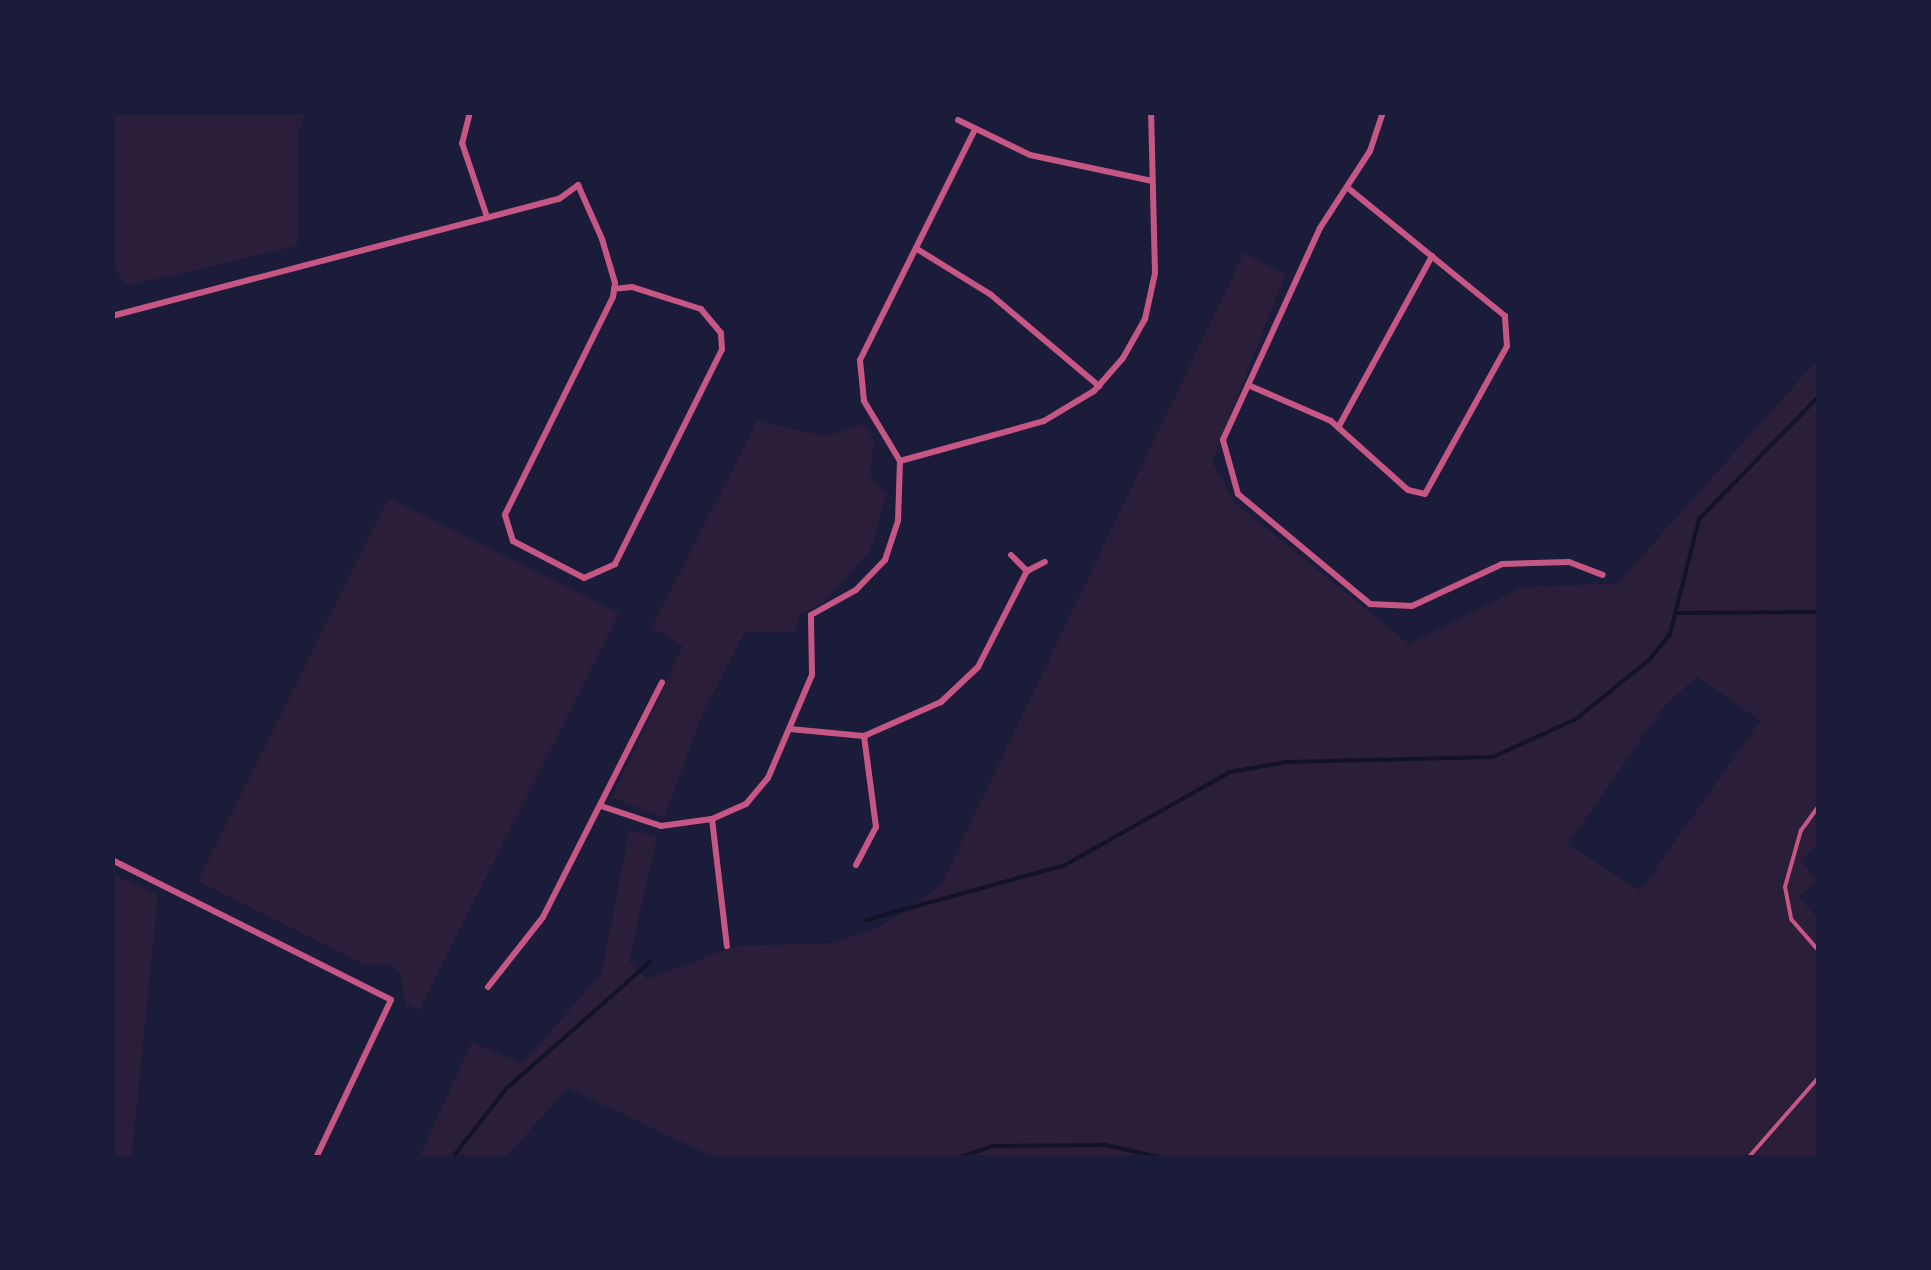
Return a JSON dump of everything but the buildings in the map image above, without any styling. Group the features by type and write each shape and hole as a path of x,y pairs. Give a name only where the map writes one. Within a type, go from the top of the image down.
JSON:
{"street":[{"path":"470,112 462,143 488,217"},
{"path":"900,461 1044,422 1099,386 1145,319 1155,272 1151,112"},
{"path":"1384,112 1320,228 1223,440 1238,494 1370,604 1412,606 1502,564 1570,562 1603,575"},
{"path":"958,120 1046,160 1152,182"},
{"path":"601,806 661,826 712,819 746,804 768,778 812,675 811,615 856,590 885,560 898,520 900,461 864,401 858,376 975,129"},
{"path":"112,316 559,199 578,185 614,288 505,515 513,541 584,578 615,564 722,349 721,333 702,309 632,287 614,288"},
{"path":"1248,385 1339,427 1408,490 1425,494 1439,477 1510,330 1505,316 1346,187"},
{"path":"916,249 990,294 1099,386"},
{"path":"1339,427 1432,256"},
{"path":"1011,554 1027,571"},
{"path":"790,729 864,736 941,702 978,667 1027,571 1044,562"},
{"path":"488,987 543,917 662,682"},
{"path":"856,865 876,827 864,736"},
{"path":"712,819 727,946"},
{"path":"112,860 390,1000 316,1158"}],"lane":[{"path":"1818,807 1800,830 1785,888 1791,919 1818,950"},
{"path":"1748,1158 1818,1078"}],"shaded area":[{"path":"112,113 307,113 297,134 297,246 127,286 113,267"},
{"path":"1244,253 1285,274 1212,463 1235,503 1409,644 1520,588 1618,583 1818,359 1818,843 1801,861 1818,881 1798,897 1818,918 1818,1157 713,1157 568,1088 506,1157 419,1158 472,1042 522,1064 602,973 629,829 657,837 629,961 647,979 737,946 834,943 883,925 941,885","holes":["1697,676 1760,721 1640,891 1568,844 1661,710"]},
{"path":"757,421 826,436 865,424 874,441 870,474 886,495 870,551 822,604 799,614 796,632 745,632 704,710 664,818 612,797 683,646 652,628"},
{"path":"389,498 619,613 419,1011 406,1004 400,972 389,965 363,964 198,881"},
{"path":"113,874 158,895 132,1154 147,1157 113,1157"}],"waterway":[{"path":"866,920 1065,865 1230,772 1286,762 1493,757 1576,719 1650,659 1670,634 1699,519 1818,397"},
{"path":"1678,613 1818,612"},
{"path":"452,1158 506,1089 650,962"},
{"path":"959,1158 992,1146 1105,1145 1164,1158"}]}
